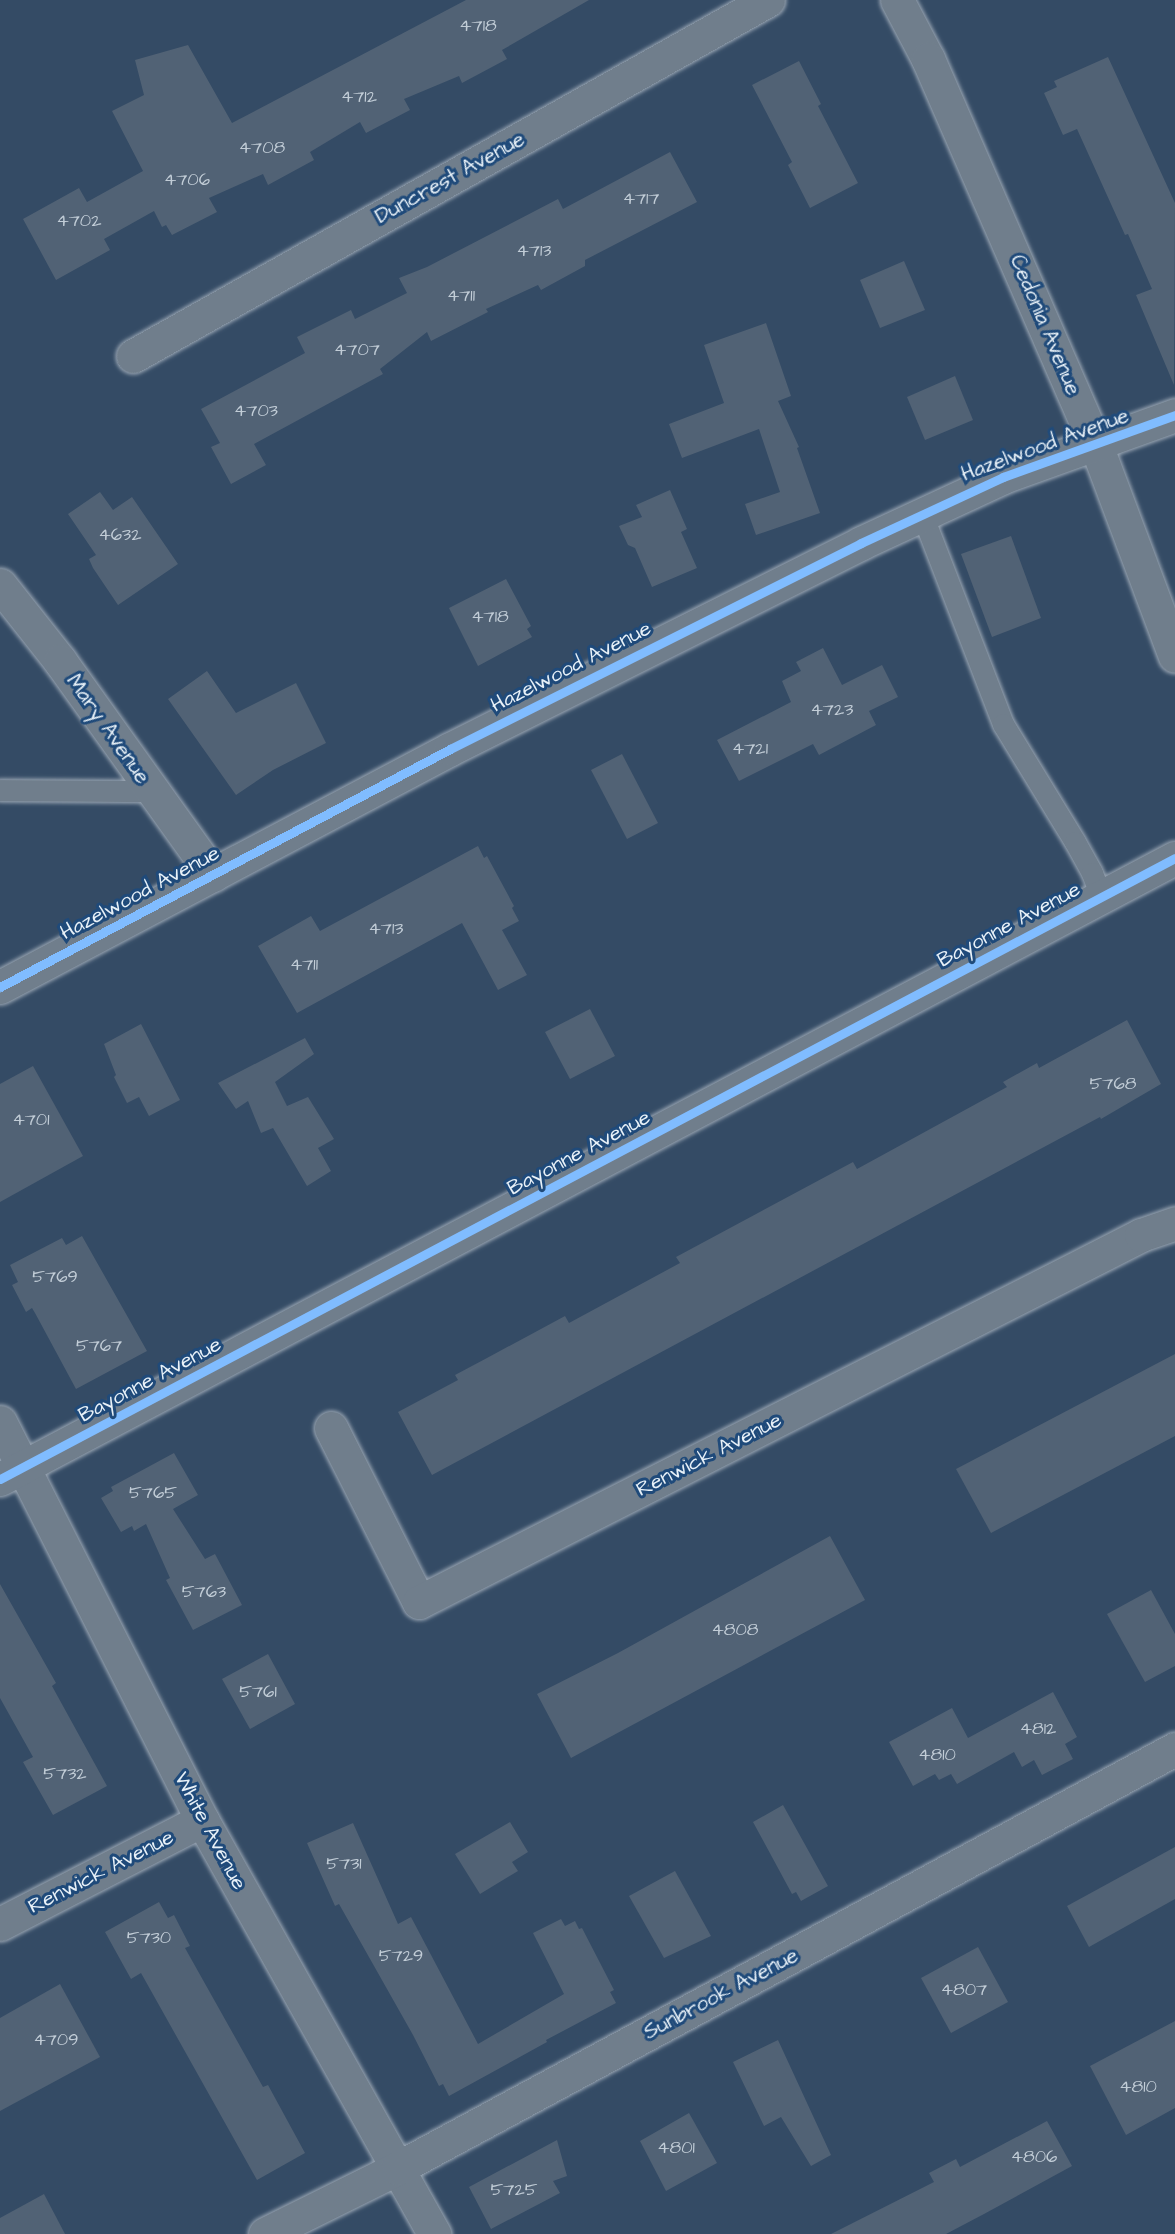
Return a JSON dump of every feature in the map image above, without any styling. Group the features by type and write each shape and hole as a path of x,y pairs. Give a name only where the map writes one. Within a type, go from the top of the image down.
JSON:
{"street":[{"name":"Duncrest Avenue","path":"133,356 768,0"},
{"name":"Cedonia Avenue","path":"897,0 938,81 1096,445 1175,656"},
{"name":"Hazelwood Avenue","path":"0,987 635,654 922,514 1003,477 1175,415"},
{"name":"Mary Avenue","path":"0,585 60,661 213,875"},
{"name":"Bayonne Avenue","path":"12,1473 1175,858"},
{"name":"Renwick Avenue","path":"331,1428 419,1602 1141,1235 1175,1223"},
{"name":"White Avenue","path":"0,1422 12,1473 202,1820 434,2234"},
{"name":"Sunbrook Avenue","path":"265,2234 398,2168 1175,1749"},
{"name":"Renwick Avenue","path":"0,1924 202,1820"}],"lane":[{"path":"922,514 1003,724 1075,842 1092,873 1101,897"},
{"path":"0,790 152,791"}],"building":[{"path":"466,0 589,0 502,50 507,59 462,83 459,76 404,99 410,110 366,133 360,122 310,152 314,160 268,185 263,174 209,198 217,212 172,235 166,225 162,227 154,211 104,239 110,250 56,280 23,219 79,188 87,202 143,171 112,111 144,95 135,60 188,45 232,123"},
{"path":"1108,57 1175,203 1174,385 1136,295 1152,289 1128,234 1125,235 1077,129 1063,135 1044,93 1057,87 1054,81"},
{"path":"799,61 821,104 818,106 858,183 810,208 788,165 792,162 752,85"},
{"path":"670,152 697,202 585,260 585,266 541,290 538,285 486,309 488,312 431,341 427,332 380,369 383,374 254,444 266,465 231,484 211,447 220,443 201,409 305,353 297,337 351,310 355,319 407,293 399,278 427,267 558,199 563,209"},
{"path":"904,261 925,310 880,328 860,280"},
{"path":"766,323 791,396 778,401 799,447 797,448 820,513 756,535 745,504 780,492 759,429 682,458 669,424 724,403 704,345"},
{"path":"955,376 973,420 925,440 907,397"},
{"path":"670,490 687,529 681,532 697,568 652,587 635,548 628,545 619,526 642,517 636,505"},
{"path":"100,492 113,510 132,497 178,564 118,605 89,559 96,555 68,514"},
{"path":"1011,536 1041,618 992,637 961,554"},
{"path":"506,579 531,626 527,629 532,637 478,666 449,608"},
{"path":"823,648 842,685 882,665 898,697 869,711 876,725 819,755 813,744 739,781 717,740 791,702 782,681 801,671 796,662"},
{"path":"207,671 236,713 296,683 326,743 273,770 236,795 168,699"},
{"path":"622,754 658,823 627,839 591,770"},
{"path":"478,846 484,858 487,856 514,906 512,908 519,921 502,930 527,975 498,990 462,923 297,1013 258,946 311,916 320,931"},
{"path":"590,1009 615,1056 570,1079 545,1032"},
{"path":"1127,1020 1161,1084 1101,1119 1100,1117 432,1475 398,1412 458,1380 455,1375 565,1316 569,1323 680,1263 676,1257 853,1162 857,1169 1007,1087 1003,1082 1037,1063 1039,1068"},
{"path":"141,1024 180,1100 149,1116 139,1097 127,1103 114,1077 116,1075 104,1044"},
{"path":"305,1038 314,1054 275,1082 287,1106 308,1097 334,1139 318,1148 331,1171 307,1186 273,1128 261,1133 248,1101 236,1109 218,1083"},
{"path":"33,1066 83,1156 0,1202 0,1084"},
{"path":"82,1236 147,1351 76,1389 32,1308 26,1312 12,1285 18,1282 10,1265 62,1238 66,1245"},
{"path":"1175,1354 1175,1436 991,1533 956,1469"},
{"path":"174,1453 198,1495 173,1509 205,1559 215,1554 242,1605 193,1630 166,1580 170,1578 146,1524 134,1531 132,1526 121,1532 101,1498 113,1491 111,1487"},
{"path":"830,1536 865,1600 571,1758 537,1694 618,1653"},
{"path":"0,1584 56,1683 52,1686 107,1786 53,1815 23,1762 33,1757 0,1698"},
{"path":"1151,1590 1175,1634 1175,1666 1145,1682 1107,1614"},
{"path":"268,1654 295,1704 250,1729 222,1679"},
{"path":"1053,1692 1077,1737 1065,1744 1073,1759 1042,1775 1034,1760 1022,1767 1014,1752 957,1784 951,1774 939,1780 935,1774 913,1786 889,1742 952,1708 968,1738"},
{"path":"783,1805 828,1886 801,1901 796,1892 792,1894 753,1822"},
{"path":"510,1822 528,1852 512,1862 518,1871 480,1894 455,1854"},
{"path":"353,1823 398,1924 411,1917 478,2044 564,1994 533,1933 561,1919 565,1926 575,1921 579,1929 582,1928 614,1990 610,1992 616,2003 449,2096 443,2084 439,2086 339,1904 335,1906 307,1843"},
{"path":"1175,1847 1175,1899 1089,1947 1067,1906"},
{"path":"675,1871 711,1936 664,1958 629,1896"},
{"path":"159,1902 168,1918 174,1915 190,1946 185,1948 263,2087 268,2085 305,2153 257,2180 141,1973 131,1979 105,1932"},
{"path":"978,1947 1008,2002 951,2033 921,1978"},
{"path":"60,1984 100,2057 0,2111 0,2018"},
{"path":"1175,2021 1175,2108 1126,2135 1090,2066"},
{"path":"778,2040 831,2155 811,2166 781,2117 764,2126 733,2062"},
{"path":"689,2113 717,2163 666,2191 640,2141"},
{"path":"1047,2121 1072,2166 946,2234 831,2234 934,2182 929,2173 956,2159 960,2167"},
{"path":"557,2140 567,2176 553,2181 560,2193 491,2229 469,2187"},
{"path":"44,2194 65,2234 0,2234 0,2218"}],"cycle path":[{"path":"0,987 450,749 861,543 1003,477 1175,415"},
{"path":"0,1479 1175,858"}]}
